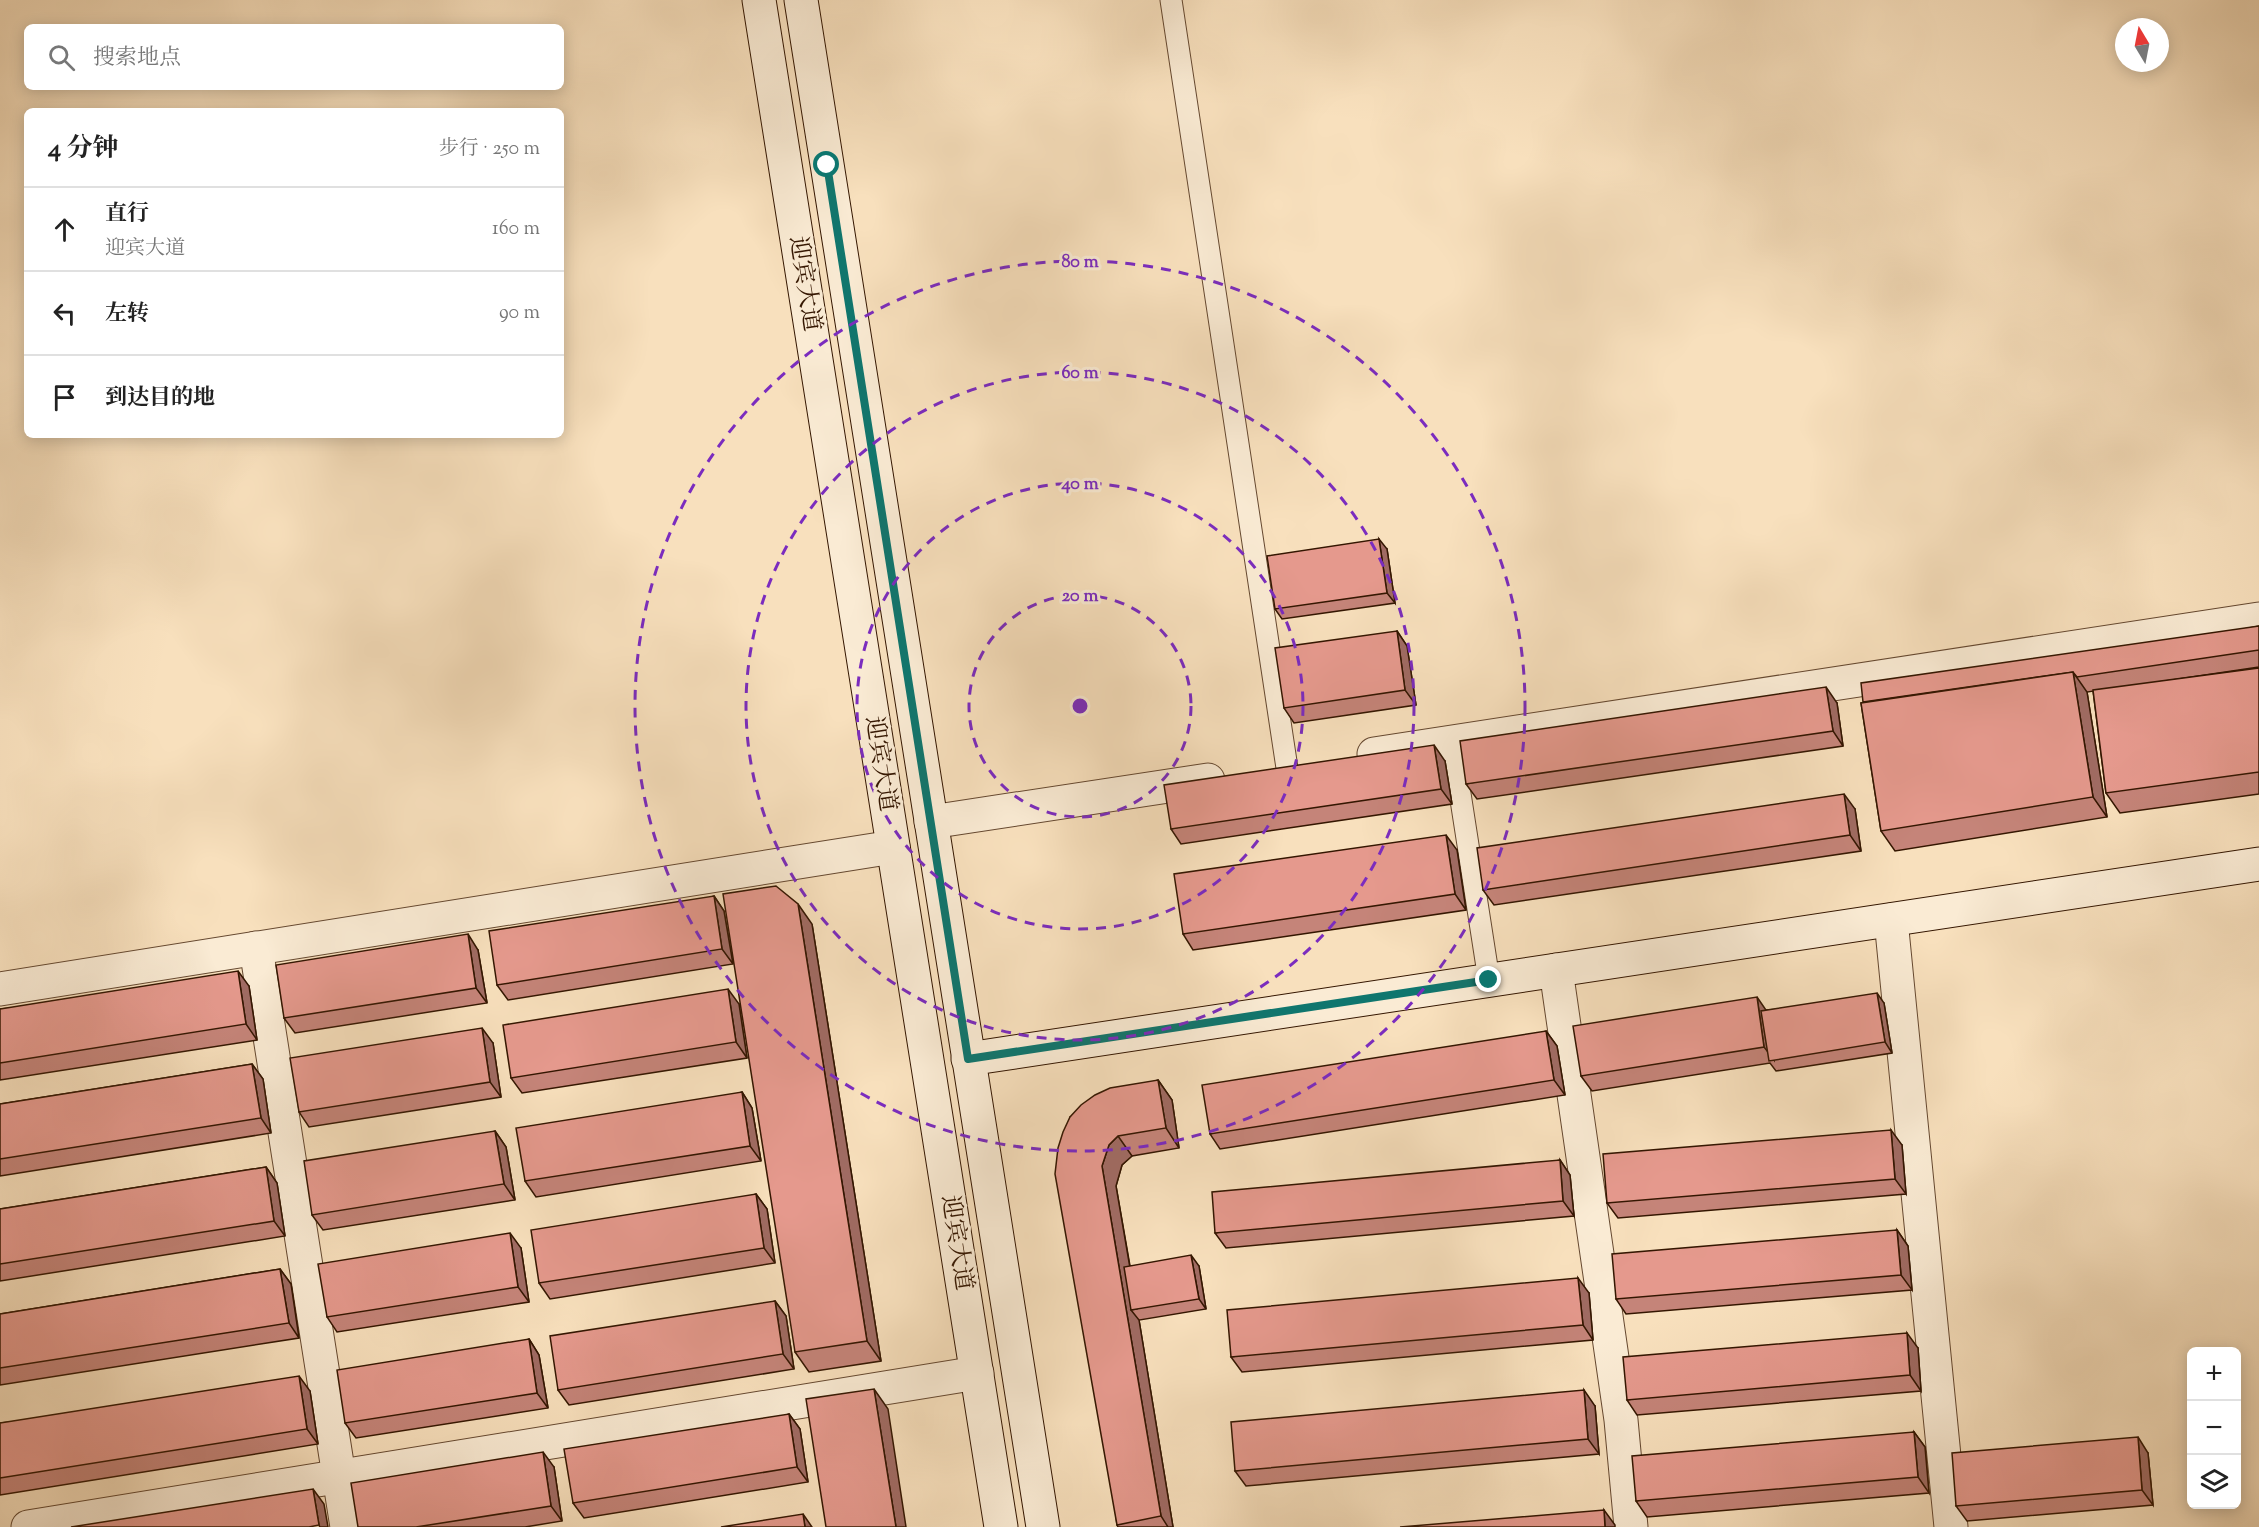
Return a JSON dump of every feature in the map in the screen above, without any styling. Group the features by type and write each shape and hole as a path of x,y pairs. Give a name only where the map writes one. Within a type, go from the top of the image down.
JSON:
{"street":[{"name":"迎宾大道","path":"759,0 1001,1527"},
{"name":"迎宾大道","path":"801,0 1043,1527"},
{"path":"1346,759 2259,619"},
{"path":"931,822 1299,766"},
{"path":"0,989 893,847"},
{"path":"968,1059 2259,864"},
{"path":"1891,920 1951,1527"},
{"path":"256,948 347,1527"},
{"path":"1556,970 1621,1420 1630,1527"},
{"path":"28,1527 977,1373"}],"lane":[{"path":"1171,0 1299,766"},
{"path":"1452,742 1489,980"}],"building":[{"path":"1379,539 1387,593 1275,609 1267,556"},
{"path":"2259,626 2259,650 2077,677 2073,672 1863,702 1861,683"},
{"path":"1397,631 1405,690 1284,708 1275,648"},
{"path":"2259,668 2259,772 2106,793 2093,690"},
{"path":"2073,672 2093,797 1881,831 1861,703"},
{"path":"1826,687 1833,731 1466,784 1460,741"},
{"path":"1434,745 1441,789 1171,829 1164,785"},
{"path":"1844,794 1850,835 1483,890 1477,848"},
{"path":"1446,835 1455,894 1183,934 1174,874"},
{"path":"776,886 798,904 867,1341 795,1352 723,894"},
{"path":"714,896 722,949 497,985 489,931"},
{"path":"468,934 476,988 284,1018 276,965"},
{"path":"238,971 246,1024 0,1063 0,1009"},
{"path":"728,989 736,1042 511,1078 503,1025"},
{"path":"1877,993 1885,1042 1769,1061 1761,1011"},
{"path":"1757,997 1764,1047 1581,1076 1573,1026"},
{"path":"482,1028 490,1082 299,1112 290,1058"},
{"path":"1546,1031 1554,1080 1210,1134 1202,1085"},
{"path":"252,1064 261,1118 0,1159 0,1104"},
{"path":"1158,1080 1166,1128 1118,1136 1109,1145 1102,1166 1161,1516 1117,1525 1055,1174 1058,1148 1063,1132 1070,1117 1081,1105 1110,1088"},
{"path":"742,1092 750,1146 525,1181 516,1128"},
{"path":"1891,1130 1895,1179 1607,1203 1603,1154"},
{"path":"495,1131 504,1184 312,1215 304,1161"},
{"path":"1560,1160 1563,1201 1215,1233 1212,1192"},
{"path":"266,1167 274,1221 0,1264 0,1209"},
{"path":"756,1194 764,1248 539,1283 531,1230"},
{"path":"1897,1230 1901,1275 1616,1299 1612,1254"},
{"path":"510,1233 518,1287 327,1317 318,1264"},
{"path":"1191,1255 1199,1299 1131,1310 1124,1267"},
{"path":"280,1269 289,1323 0,1368 0,1314"},
{"path":"1578,1278 1583,1325 1231,1357 1227,1310"},
{"path":"775,1301 783,1354 558,1390 550,1336"},
{"path":"1907,1333 1910,1375 1627,1400 1623,1357"},
{"path":"529,1339 537,1393 345,1423 337,1370"},
{"path":"299,1376 307,1429 0,1478 0,1423"},
{"path":"874,1389 896,1527 826,1527 806,1399"},
{"path":"1584,1390 1588,1439 1235,1471 1231,1422"},
{"path":"789,1414 797,1467 573,1503 564,1449"},
{"path":"1914,1432 1918,1477 1636,1501 1632,1456"},
{"path":"2138,1437 2142,1490 1956,1506 1952,1453"},
{"path":"543,1452 551,1506 416,1527 358,1527 351,1483"},
{"path":"313,1489 319,1525 309,1527 71,1527"},
{"path":"1604,1510 1605,1527 1400,1527"},
{"path":"803,1514 805,1527 721,1527"}],"route":[{"path":"827,165 968,1059 1489,980"}]}
